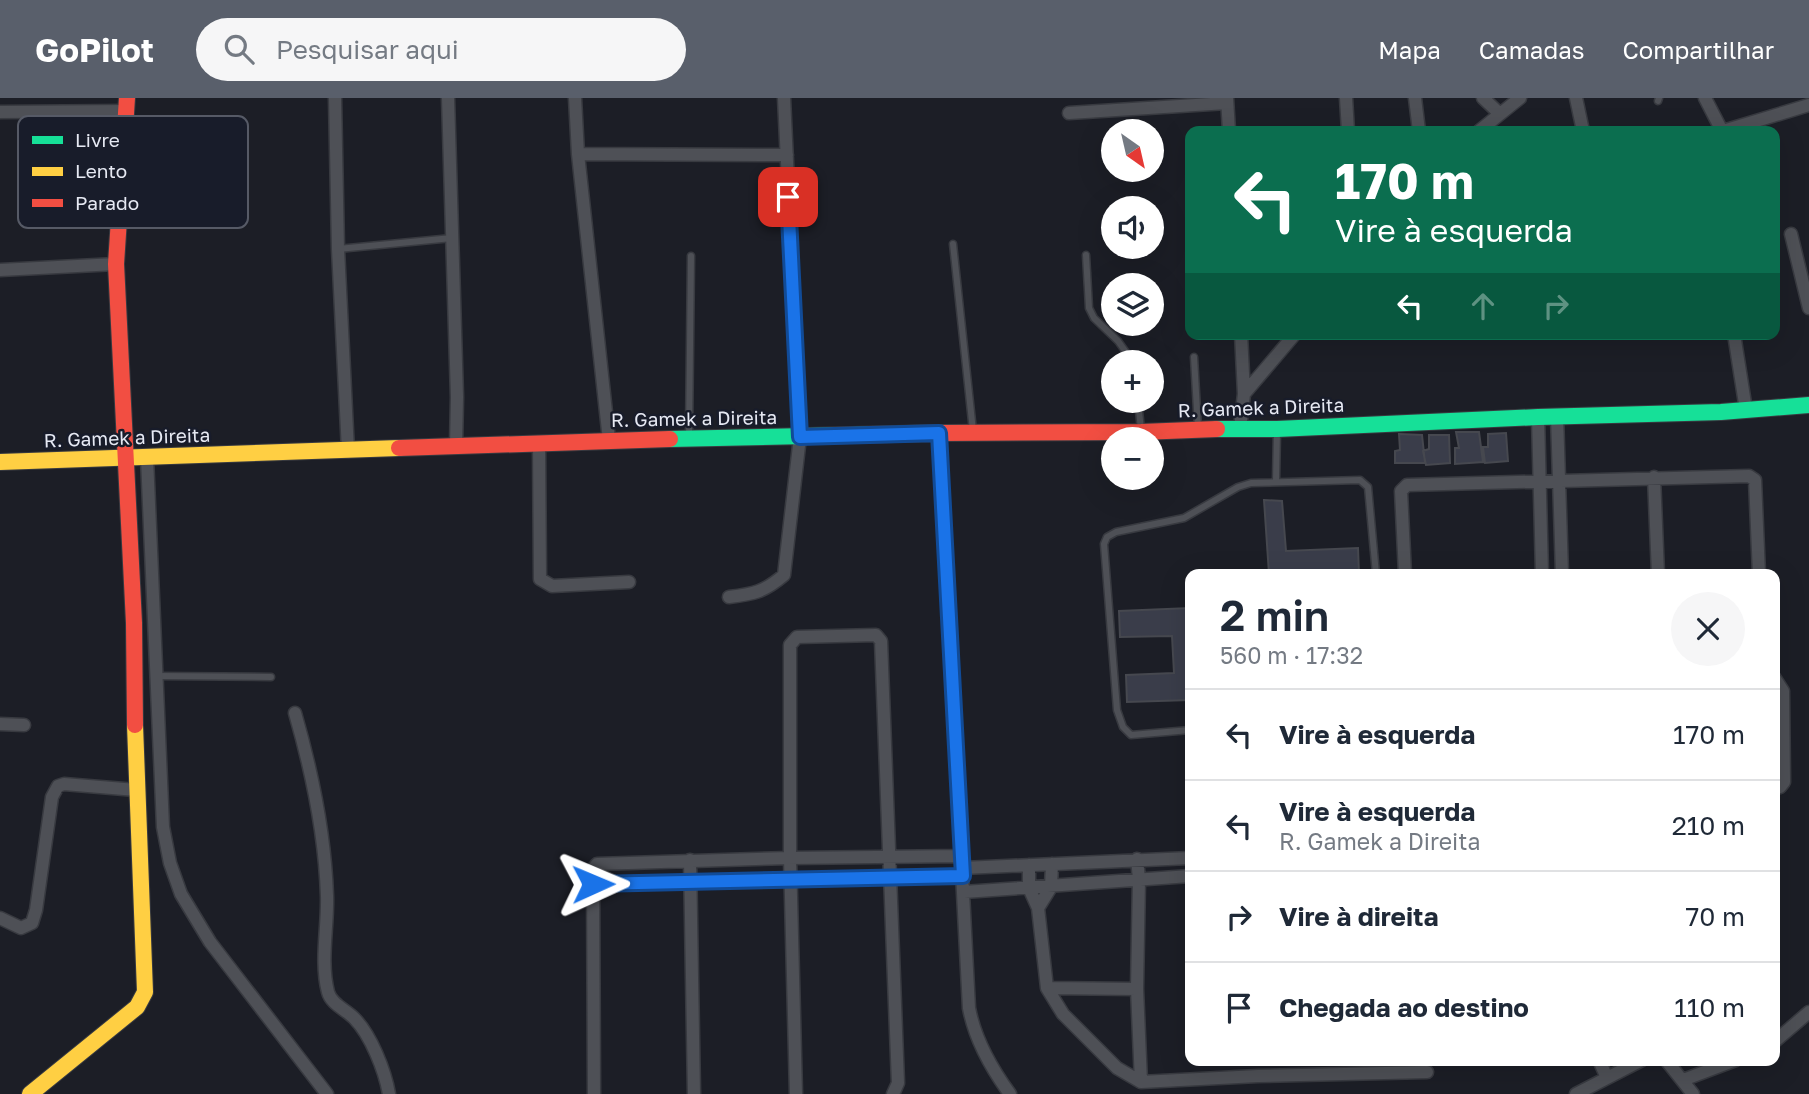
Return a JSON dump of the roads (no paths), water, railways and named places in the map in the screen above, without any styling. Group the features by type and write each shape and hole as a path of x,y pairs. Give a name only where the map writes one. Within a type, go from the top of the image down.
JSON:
{"main road":[{"path":"30,1094 142,1001 145,992 136,790 134,622 116,264 118,228"},
{"name":"R. Gamek a Direita","path":"1164,431 1746,410 1809,405"},
{"name":"R. Gamek a Direita","path":"0,462 609,440 1101,432"}],"street":[{"path":"335,98 338,249 348,451"},
{"path":"448,98 456,446"},
{"path":"575,98 578,154 609,440"},
{"path":"729,597 753,594 769,587 784,575 800,437 784,98"},
{"path":"1346,98 1348,126"},
{"path":"1415,98 1418,126"},
{"path":"1483,98 1500,114"},
{"path":"1485,126 1520,98"},
{"path":"1576,98 1582,126"},
{"path":"1705,98 1720,126"},
{"path":"1069,113 1227,101 1229,126"},
{"path":"0,112 127,104"},
{"path":"1740,126 1809,105"},
{"path":"578,154 787,155"},
{"path":"1791,234 1809,308"},
{"path":"0,270 116,264"},
{"path":"1240,428 1244,394 1241,340"},
{"path":"1244,394 1290,340"},
{"path":"1735,340 1746,410"},
{"path":"1538,416 1542,569"},
{"path":"1558,416 1562,569"},
{"path":"939,433 969,1008 979,1044 1010,1094"},
{"path":"538,444 540,579 552,586 629,582"},
{"path":"148,458 163,827 170,863 181,894 210,942 327,1094"},
{"path":"1405,569 1401,491 1404,486 1751,476 1755,480 1759,569"},
{"path":"1654,477 1658,569"},
{"path":"796,1094 790,858 790,645 797,637 876,635 881,641 898,1083 892,1094"},
{"path":"1780,686 1783,691 1784,782 1780,787"},
{"path":"295,713 313,780 320,836 327,896 326,980 329,996 356,1019 378,1057 389,1094"},
{"path":"0,724 24,725"},
{"path":"0,918 21,928 32,923 52,797 58,786 64,784 136,790"},
{"path":"594,1094 593,869 600,863 888,858 963,867"},
{"path":"593,884 889,878 963,867 1185,858"},
{"path":"1137,859 1137,989 1141,1082"},
{"path":"690,860 694,1094"},
{"path":"1038,908 1051,887 1052,864"},
{"path":"1029,865 1029,888 1038,908 1047,988 1063,1014 1117,1068 1141,1082 1427,1072"},
{"path":"964,892 1185,876"},
{"path":"1047,988 1137,989"},
{"path":"1780,1037 1809,1012"},
{"path":"1258,1066 1258,1076"},
{"path":"1602,1066 1607,1078"},
{"path":"1576,1094 1630,1066"},
{"path":"1671,1066 1693,1094"},
{"path":"1683,1080 1720,1066"}],"lane":[{"path":"338,249 452,238"},
{"path":"953,244 973,433"},
{"path":"1086,255 1089,308 1094,318 1124,350"},
{"path":"689,439 691,256"},
{"path":"1194,357 1198,430"},
{"path":"1276,481 1277,429"},
{"path":"1185,730 1131,735 1123,727 1116,710 1104,544 1108,537 1116,532 1184,518 1238,487 1251,483 1360,480 1368,487 1376,569"},
{"path":"156,676 271,677"}]}
